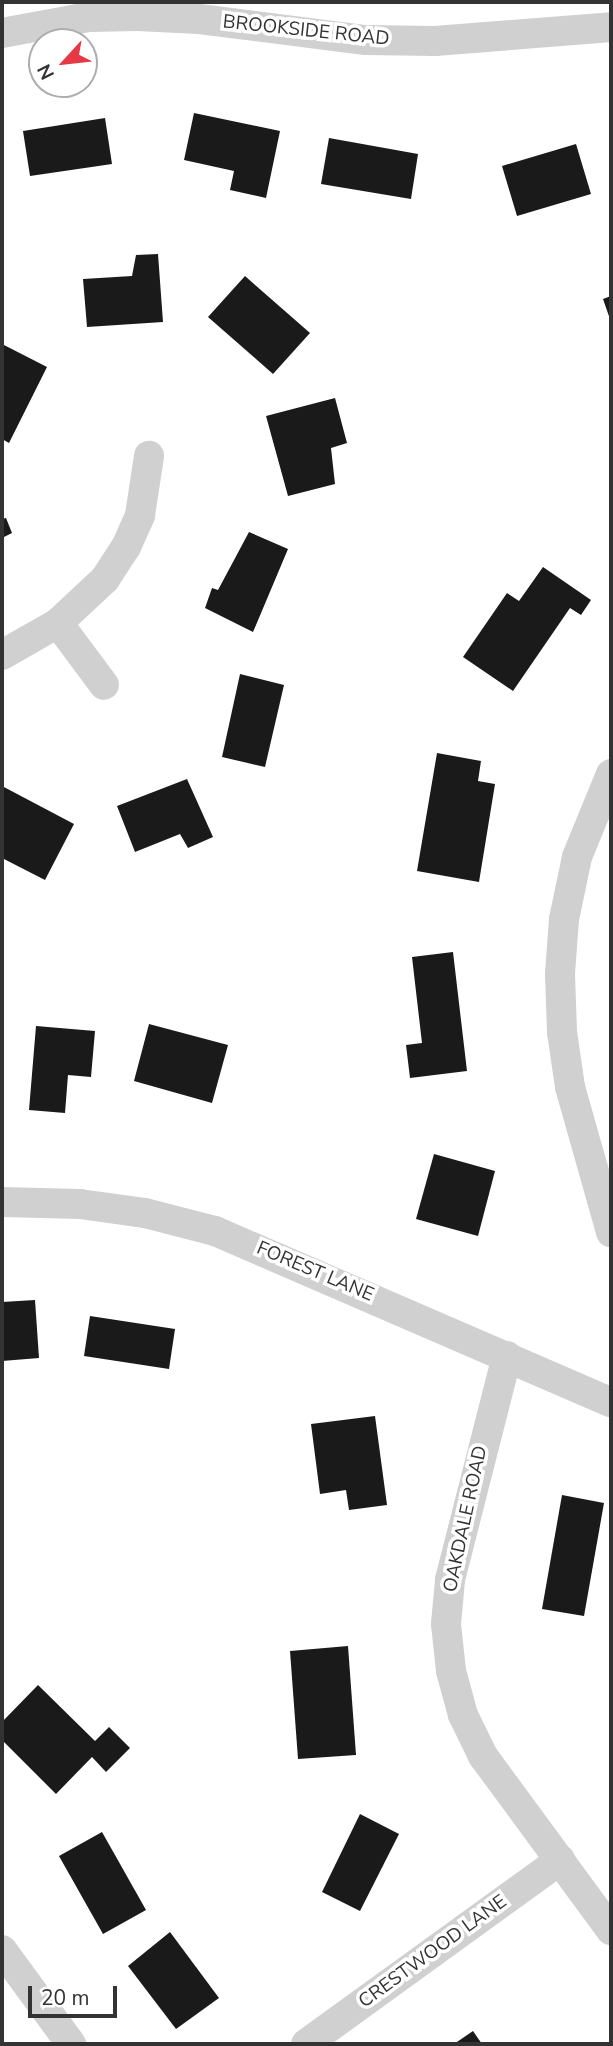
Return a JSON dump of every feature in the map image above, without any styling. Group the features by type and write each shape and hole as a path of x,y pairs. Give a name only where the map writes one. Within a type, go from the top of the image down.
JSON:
{"street":[{"name":"BROOKSIDE ROAD","path":"2,33 89,17 137,16 380,41 435,41 611,27"},
{"path":"2,654 58,623 104,579 126,547 140,515 149,456"},
{"path":"58,623 104,685"},
{"path":"611,774 577,857 564,919 560,974 562,1032 570,1087 611,1232"},
{"name":"FOREST LANE","path":"2,1202 80,1204 145,1213 215,1231 611,1402"},
{"name":"OAKDALE ROAD","path":"507,1356 450,1580 449,1659 463,1715 483,1756 611,1930"},
{"name":"CRESTWOOD LANE","path":"306,2044 560,1860"},
{"path":"2,1950 71,2044"}],"building":[{"path":"194,113 280,131 266,198 230,190 234,171 184,160"},
{"path":"105,118 112,164 30,176 23,131"},
{"path":"329,138 418,154 411,199 321,184"},
{"path":"576,144 591,194 517,216 502,166"},
{"path":"158,254 163,322 87,327 83,279 132,276 136,255"},
{"path":"245,276 310,333 273,374 208,317"},
{"path":"611,296 611,322 603,299"},
{"path":"2,344 47,367 9,443 2,439"},
{"path":"335,398 347,443 331,448 335,484 288,496 266,416"},
{"path":"6,518 12,533 2,538 2,519"},
{"path":"249,532 288,549 253,632 205,608 212,588 218,590"},
{"path":"543,567 591,600 581,615 570,608 513,691 463,657 507,593 519,601"},
{"path":"240,674 284,685 265,767 222,757"},
{"path":"437,753 481,761 478,781 495,784 479,882 417,871"},
{"path":"187,779 213,837 188,848 180,834 135,852 117,806"},
{"path":"2,786 74,824 45,880 2,858"},
{"path":"453,952 467,1071 410,1078 406,1045 422,1043 412,957"},
{"path":"149,1024 228,1045 212,1103 134,1081"},
{"path":"36,1026 95,1031 91,1077 68,1075 65,1113 29,1110"},
{"path":"434,1154 495,1171 478,1236 416,1219"},
{"path":"35,1300 39,1358 2,1361 2,1302"},
{"path":"90,1316 175,1329 169,1369 84,1356"},
{"path":"375,1416 387,1505 349,1510 346,1490 320,1494 311,1424"},
{"path":"562,1495 604,1503 584,1616 542,1609"},
{"path":"348,1646 356,1755 298,1759 290,1651"},
{"path":"38,1685 95,1741 109,1727 130,1748 106,1772 92,1757 56,1794 2,1740 2,1722"},
{"path":"360,1814 399,1834 360,1911 322,1892"},
{"path":"102,1832 146,1910 103,1934 59,1856"},
{"path":"170,1932 219,1998 176,2029 128,1966"},
{"path":"473,2031 482,2044 454,2044"}]}
